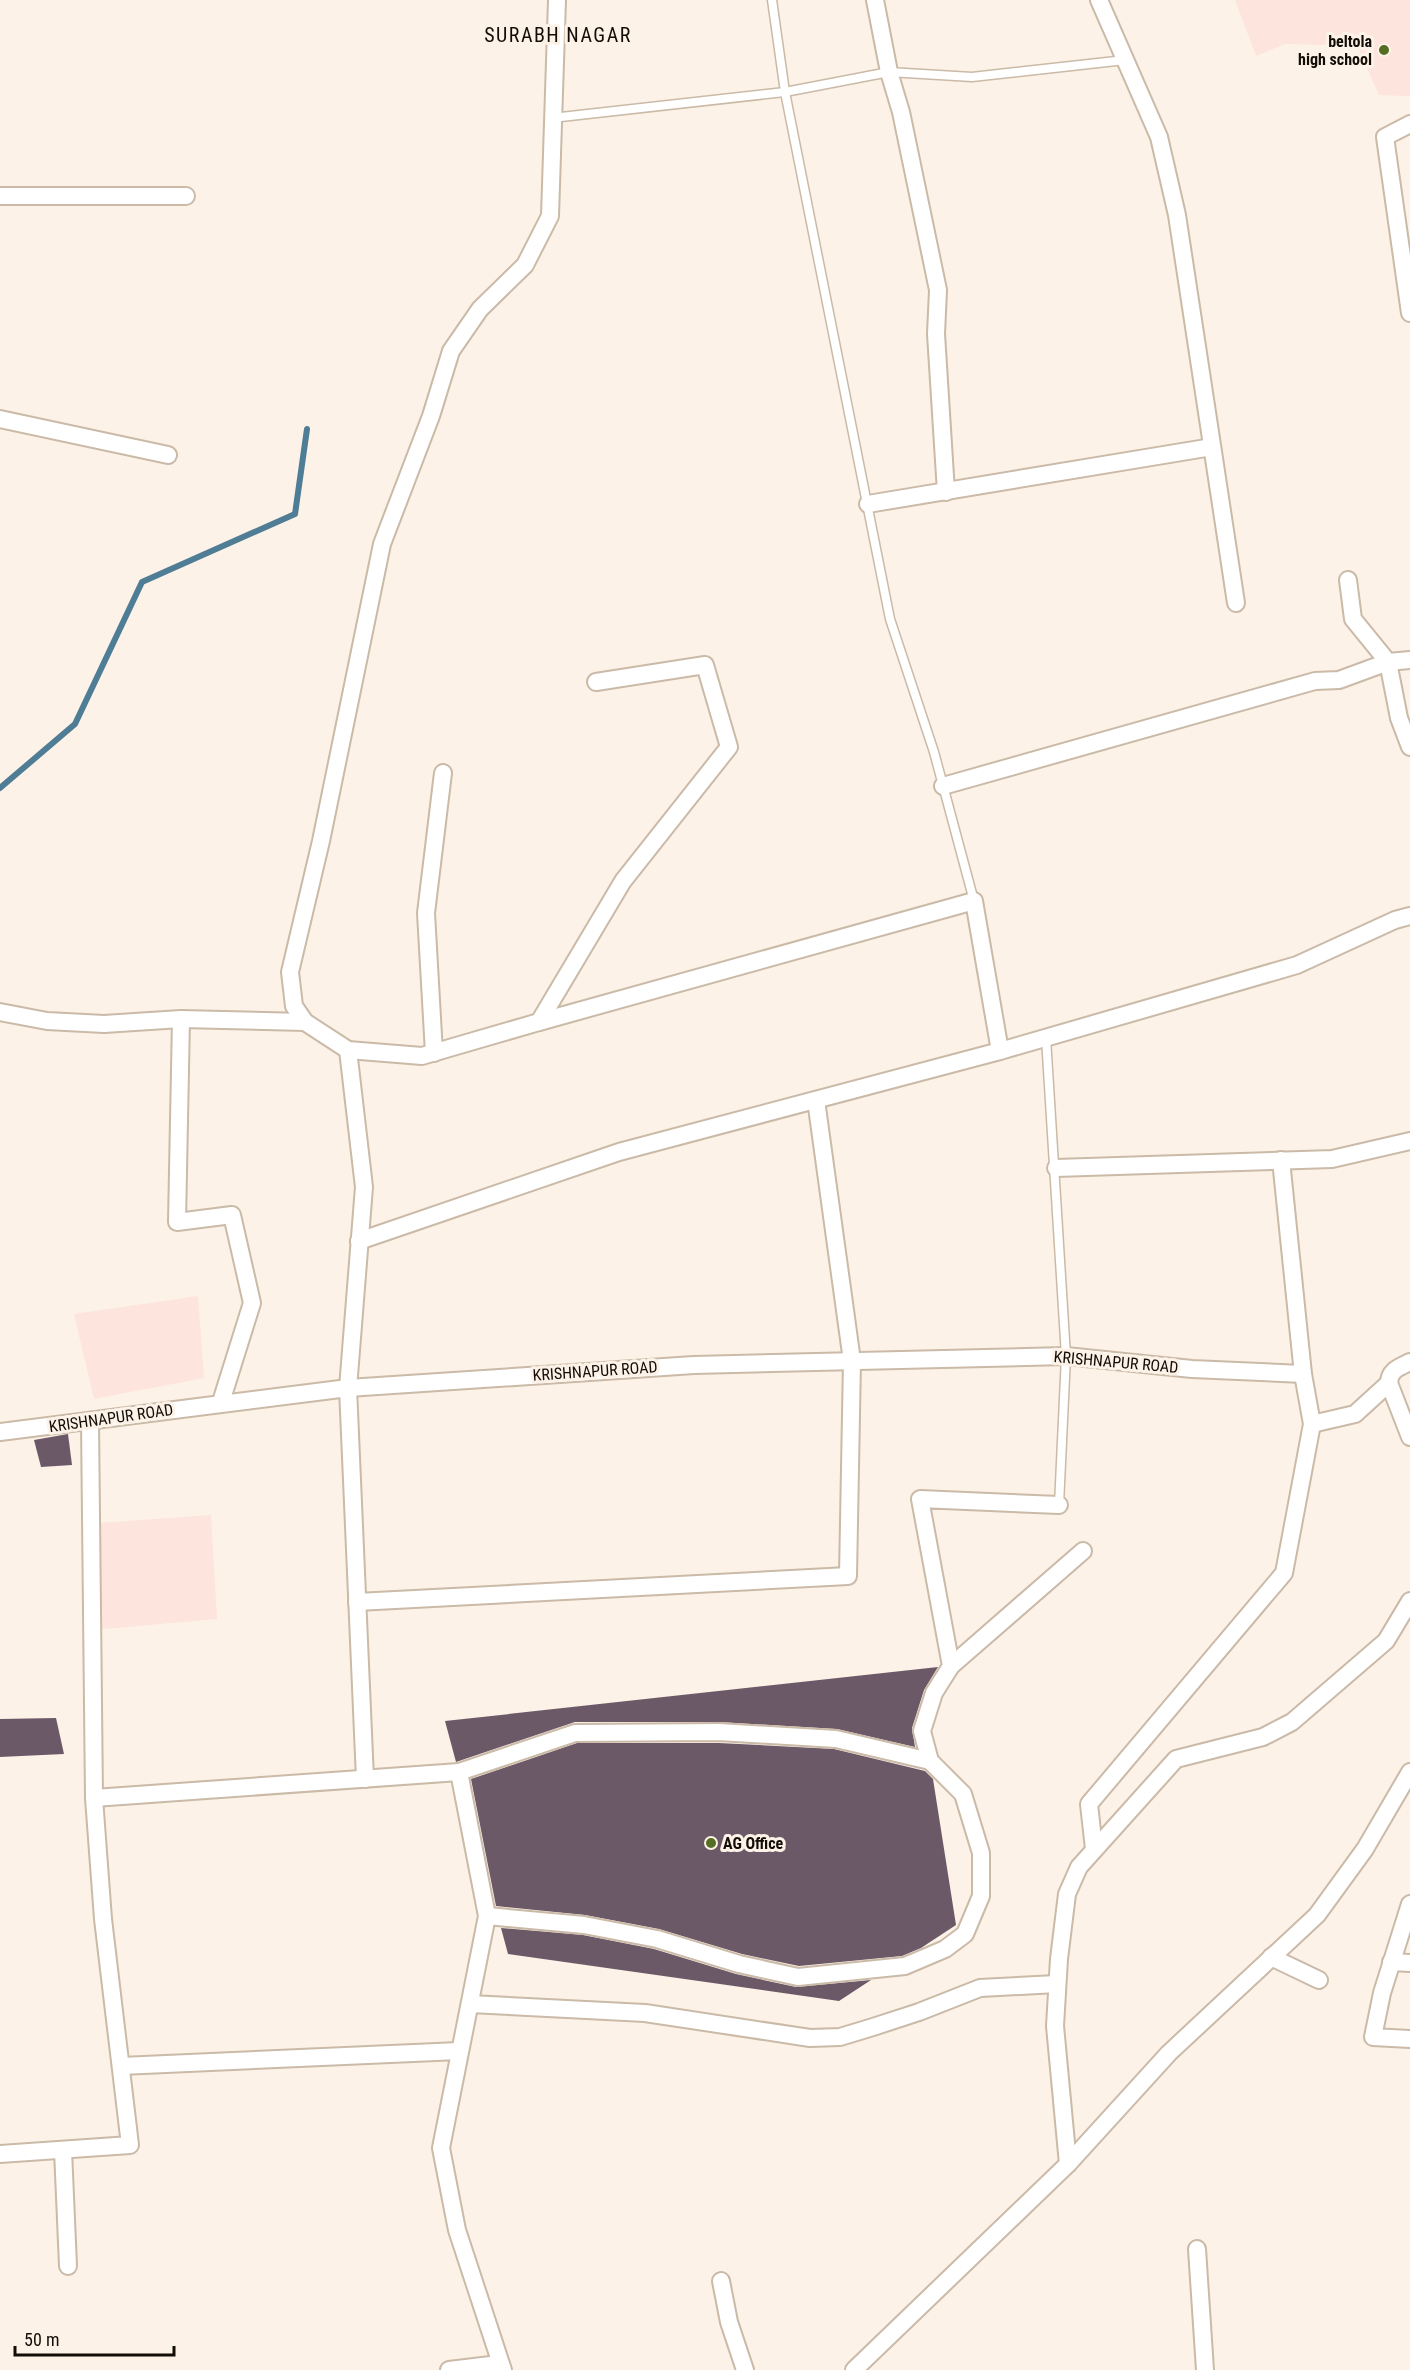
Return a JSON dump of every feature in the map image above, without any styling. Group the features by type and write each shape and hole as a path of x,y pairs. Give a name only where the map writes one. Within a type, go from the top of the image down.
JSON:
{"street":[{"path":"557,0 550,216 525,265 480,309 451,351 431,416 382,544 321,841 290,972 294,1006 305,1022 348,1050 422,1056 974,901 1000,1051"},
{"path":"875,0 938,290 936,334 946,492"},
{"path":"1099,0 1159,137 1177,215 1236,603"},
{"path":"1410,124 1385,137 1410,314"},
{"path":"0,196 186,196"},
{"path":"0,419 168,455"},
{"path":"868,504 1212,447"},
{"path":"1348,580 1353,619 1388,662 1399,718 1410,747"},
{"path":"943,786 1315,681 1339,680 1388,662 1410,660"},
{"path":"539,1022 623,881 729,747 705,665 596,682"},
{"path":"434,1053 426,913 443,773"},
{"path":"360,1241 619,1152 1000,1051 1297,964 1410,916"},
{"path":"0,1012 47,1021 104,1024 181,1019 305,1022"},
{"path":"181,1019 177,1222 232,1215 252,1303 221,1402"},
{"path":"348,1050 364,1187 348,1388 365,1779"},
{"path":"357,1602 848,1576 852,1361 816,1100"},
{"path":"1056,1168 1332,1159 1410,1141"},
{"path":"1094,1849 1089,1804 1284,1573 1312,1424 1303,1374 1281,1160"},
{"name":"KRISHNAPUR ROAD","path":"0,1432 90,1422 221,1402 348,1388 694,1365 1066,1356 1192,1369 1303,1374"},
{"path":"1410,1362 1395,1369 1389,1377 1389,1383 1410,1437"},
{"path":"1312,1424 1355,1414 1389,1383"},
{"path":"0,2154 130,2145 104,1919 94,1798 90,1422"},
{"path":"951,1666 920,1499 1059,1505"},
{"path":"487,1916 584,1925 657,1939 739,1964 798,1977 905,1966 945,1949 965,1934 981,1896 981,1853 963,1794 930,1761 922,1731 934,1693 951,1666 1083,1551"},
{"path":"1068,2164 1054,2026 1067,1894 1079,1867 1176,1759 1263,1737 1292,1722 1386,1641 1410,1601"},
{"path":"94,1798 459,1772 575,1733 720,1732 836,1739 930,1761"},
{"path":"449,2370 501,2367 457,2230 441,2148 487,1916 459,1772"},
{"path":"854,2370 1068,2164 1169,2053 1317,1914 1365,1849 1410,1772"},
{"path":"1410,1904 1391,1962 1373,2037 1410,2039"},
{"path":"1271,1957 1319,1980"},
{"path":"1391,1962 1410,1963"},
{"path":"470,2004 645,2013 810,2038 840,2037 980,1988 1057,1984"},
{"path":"121,2066 459,2051"},
{"path":"63,2150 68,2266"},
{"path":"1197,2249 1205,2370"},
{"path":"721,2281 729,2322 745,2370"}],"lane":[{"path":"772,0 785,92 890,619 943,786 974,901"},
{"path":"552,118 785,92 889,72 972,77 1125,60"},
{"path":"1046,1038 1056,1168 1066,1356 1059,1505"}],"shaded area":[{"name":"beltola high school","path":"1235,0 1410,0 1410,96 1379,95 1351,33 1324,45 1285,44 1256,56"},
{"path":"198,1296 204,1378 94,1399 74,1314"},
{"path":"211,1515 217,1619 93,1630 98,1523"}],"building":[{"path":"68,1434 72,1465 41,1467 34,1440"},
{"path":"938,1667 924,1690 912,1728 915,1747 837,1729 719,1722 575,1722 456,1762 445,1721"},
{"path":"56,1718 64,1754 0,1757 0,1719"},
{"name":"AG Office","path":"577,1743 719,1743 834,1749 925,1771 933,1779 956,1925 921,1948 902,1956 799,1966 742,1954 659,1929 585,1915 496,1906 471,1779"},
{"path":"501,1928 583,1935 654,1949 736,1974 796,1987 871,1980 839,2001 508,1954"}],"waterway":[{"path":"0,788 75,724 142,582 295,514 307,429"}],"place":[{"name":"beltola high school","path":"1384,50"},
{"name":"AG Office","path":"711,1843"}],"district":[{"name":"SURABH NAGAR","path":"558,35"}]}
